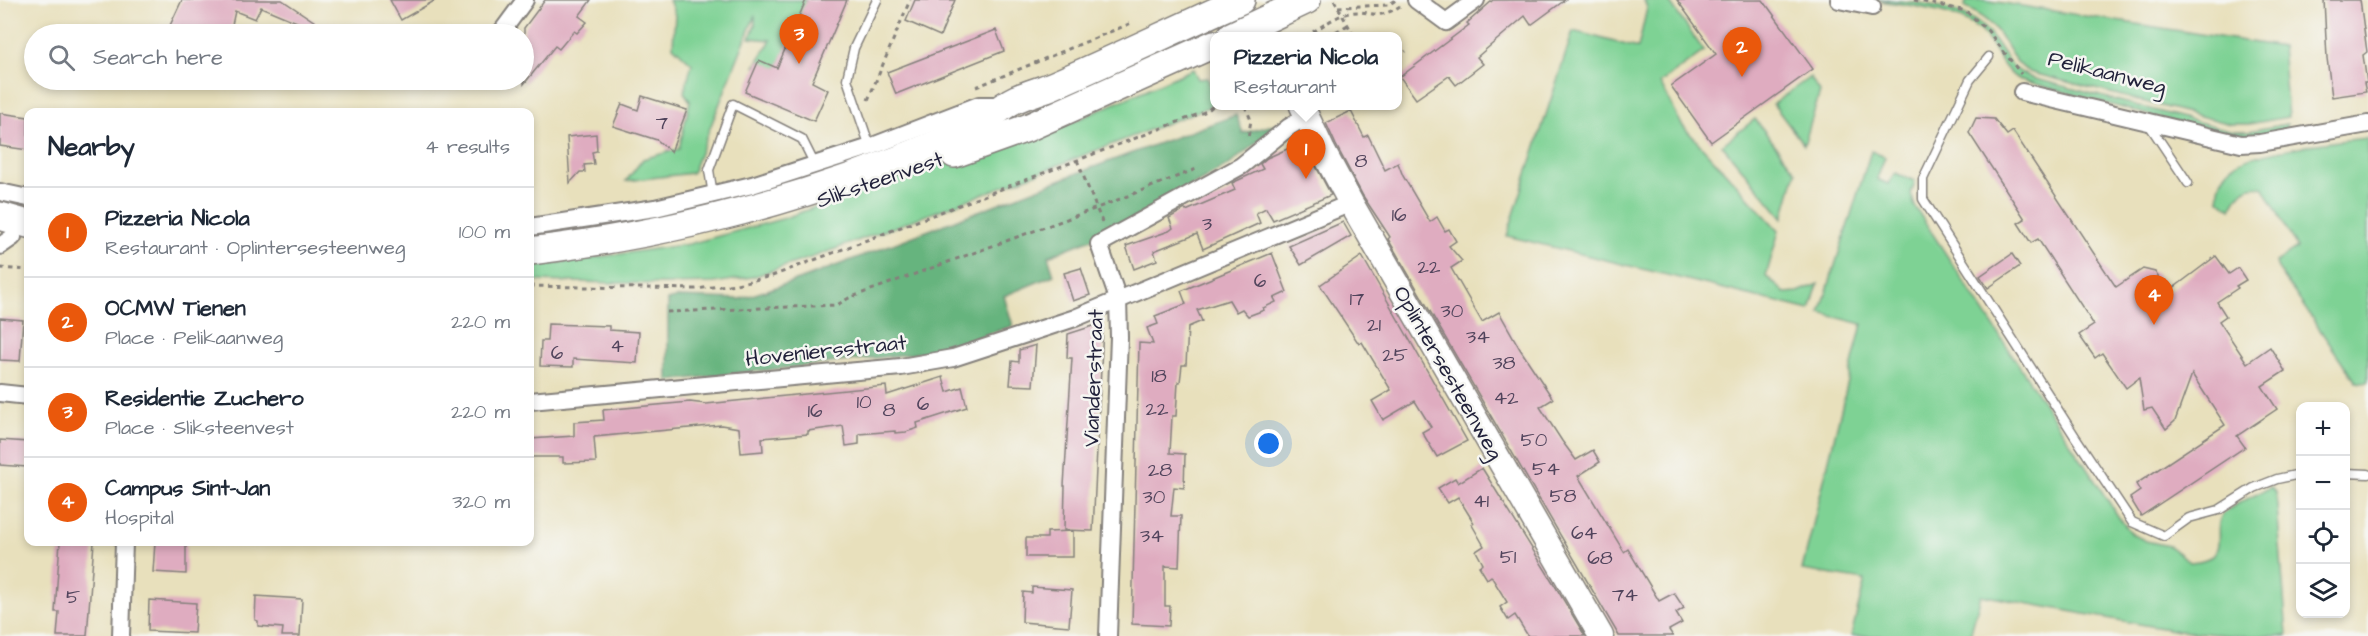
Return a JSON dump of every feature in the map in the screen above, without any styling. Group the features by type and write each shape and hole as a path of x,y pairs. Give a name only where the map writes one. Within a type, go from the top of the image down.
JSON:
{"main road":[{"name":"Sliksteenvest","path":"534,251 593,244 671,229 787,200 946,140 978,125 1005,105 1241,0"},
{"path":"1238,32 1259,20 1307,0"},
{"name":"Sliksteenvest","path":"534,262 662,243 795,209 1027,128 1210,46"}],"street":[{"path":"507,24 525,0"},
{"path":"1416,0 1446,22 1476,0"},
{"path":"1839,0 1872,7"},
{"name":"Pelikaanweg","path":"2022,92 2241,144 2368,124"},
{"name":"Sliksteenvest","path":"534,226 655,208 713,195 815,166 979,105 1005,105"},
{"path":"1118,299 1099,244 1241,166 1289,127 1304,111"},
{"name":"Oplintersesteenweg","path":"1304,111 1351,203 1469,411 1601,636"},
{"path":"0,192 24,197"},
{"name":"Vianderstraat","path":"1108,636 1119,337 1118,299 1351,203"},
{"name":"Hoveniersstraat","path":"534,401 901,368 953,358 1075,318 1118,299"},
{"path":"0,393 24,396"},
{"path":"121,636 124,546"}],"lane":[{"path":"870,147 847,79 854,48 876,0"},
{"path":"1989,57 1970,80 1923,179 1923,199 2069,428 2132,522 2164,536 2189,518 2219,510 2254,488 2277,479 2296,475"},
{"path":"713,195 708,170 733,104 802,139 815,166"},
{"path":"2148,122 2188,183"},
{"path":"2350,473 2368,474"}],"path":[{"path":"858,117 867,103 910,0"},
{"path":"1334,0 1352,32"},
{"path":"1338,7 1389,5 1396,0"},
{"path":"1314,32 1329,21 1351,12 1381,15 1409,0"},
{"name":"Pelikaanweg","path":"1914,0 1965,11 1988,31 2020,74 2032,77"},
{"path":"1335,32 1348,25"},
{"path":"1402,54 1406,51"},
{"path":"534,286 696,289 736,284 772,276 1210,109"},
{"path":"1246,143 1251,120 1247,110"},
{"path":"1077,160 1108,239"},
{"path":"668,312 837,305 849,298 1097,208 1208,164"},
{"path":"0,268 24,270"}],"green space":[{"path":"669,0 807,0 775,74 755,66 771,40 750,38 755,25 755,15 692,173 626,181 643,159 679,149 690,101 684,92 692,64 673,46 675,15"},
{"path":"1644,0 1668,0 1704,51 1660,83 1682,125 1779,231 1766,276 1785,293 1798,292 1818,284 1810,310 1507,236 1573,31 1638,48 1647,8"},
{"path":"1875,0 1918,3 1963,14 1985,29 2016,69 2032,78 2233,131 2249,131 2287,124 2287,131 2242,136 2171,121 2018,79 2003,65 1984,35 1962,19 1934,10"},
{"path":"1966,0 1984,0 2282,47 2288,117 2249,124 2231,124 2029,72 2014,58 1993,26 1965,7"},
{"path":"1193,69 1198,79 1208,78 1209,107 970,199 752,277 714,283 664,284 534,281 534,266 689,244 782,219 1001,141 1068,124"},
{"path":"1810,77 1820,92 1804,145 1773,104"},
{"path":"1236,115 1243,133 1281,123 1229,165 1112,231 1048,256 1054,275 1004,296 1013,326 937,351 668,381 668,300 678,297 740,299 807,277"},
{"path":"1755,119 1796,172 1783,218 1722,145"},
{"path":"2368,138 2368,381 2364,383 2356,382 2278,269 2276,262 2297,248 2264,188 2247,188 2231,209 2219,199 2219,194 2220,184 2228,170 2247,159 2300,147"},
{"path":"1871,151 1885,157 1877,179 1888,184 1895,173 1915,181 1911,194 1915,207 2132,534 2146,541 2169,546 2190,562 2204,560 2213,555 2217,549 2220,519 2225,512 2271,487 2276,492 2287,636 2240,636 2178,631 1981,595 1970,636 1851,636 1865,580 1802,570 1862,324 1820,313"}],"building":[{"path":"182,0 282,0 315,22 301,24 261,7 255,19 235,11 232,24 171,24"},
{"path":"390,0 436,0 401,20"},
{"path":"545,0 591,0 579,16 587,22 577,33 574,31 559,49 555,46 534,72 534,24 527,24"},
{"path":"806,0 847,0 812,82 828,90 814,121 745,92 759,60 777,68"},
{"path":"915,0 955,0 940,36 906,21"},
{"path":"1493,0 1565,0 1531,25 1525,16 1477,57 1483,64 1456,85 1449,76 1416,99 1402,80 1402,75 1469,25 1467,23"},
{"path":"1677,0 1763,0 1813,69 1711,142 1671,86 1716,54"},
{"path":"2324,0 2360,0 2367,52 2363,55 2366,92 2332,97"},
{"path":"996,30 1004,51 896,94 887,72"},
{"path":"642,96 687,110 671,152 657,140 613,126 622,104 638,110"},
{"path":"1351,111 1364,137 1368,135 1385,170 1398,163 1403,176 1430,222 1437,217 1445,231 1449,229 1456,241 1449,246 1462,261 1451,268 1482,322 1499,312 1553,399 1540,407 1562,441 1576,460 1593,450 1600,462 1578,476 1624,552 1628,549 1659,601 1674,593 1684,608 1676,613 1682,623 1669,630 1673,636 1619,636 1388,239 1390,237 1363,196 1336,145 1326,123"},
{"path":"0,113 24,116 24,149 0,146"},
{"path":"1976,118 1994,119 2007,135 2013,131 2116,287 2143,269 2155,272 2168,292 2216,256 2229,274 2238,268 2246,280 2217,302 2226,316 2219,321 2247,363 2270,347 2285,371 2262,386 2277,409 2237,436 2245,447 2141,516 2130,498 2140,491 2136,484 2225,425 2192,374 2175,421 2166,429 2152,408 2144,410 2139,378 2126,388 2102,353 2095,358 2079,335 2094,325 2038,239 2031,243 2018,223 2025,219 1969,133"},
{"path":"596,134 597,151 592,152 594,164 584,165 585,172 580,172 570,183 567,137"},
{"path":"1303,142 1331,195 1273,220 1266,208 1256,213 1260,223 1203,249 1197,234 1154,251 1157,260 1134,269 1126,246 1169,231 1173,228 1169,218 1185,209 1186,211 1235,190 1232,183 1263,169 1260,164 1267,158"},
{"path":"1343,222 1351,236 1301,265 1289,246"},
{"path":"1272,253 1287,292 1274,298 1276,302 1248,316 1242,309 1236,312 1229,300 1197,310 1202,321 1188,327 1186,365 1182,365 1180,382 1178,382 1176,416 1172,416 1170,453 1185,454 1184,488 1174,487 1171,516 1181,516 1179,567 1165,566 1165,606 1170,606 1169,626 1132,624 1139,343 1153,344 1147,328 1158,324 1155,316 1186,304 1181,291"},
{"path":"2012,254 2020,266 1988,288 1980,276"},
{"path":"1362,256 1467,441 1437,457 1422,432 1431,427 1415,401 1383,420 1372,401 1391,390 1362,342 1359,344 1320,285"},
{"path":"1081,268 1090,295 1073,301 1064,273"},
{"path":"0,318 23,320 20,361 0,360"},
{"path":"548,324 609,326 609,330 639,332 637,363 573,359 573,367 540,366 541,341 547,341"},
{"path":"1093,326 1103,327 1093,531 1064,530 1064,486 1072,358 1067,358 1068,334"},
{"path":"1036,345 1033,386 1010,385 1012,361 1019,362 1019,350"},
{"path":"943,377 947,392 962,387 967,407 917,423 918,428 906,432 859,434 859,444 846,446 843,426 808,431 808,434 762,438 763,451 741,453 739,428 721,425 594,437 596,462 563,463 563,457 534,457 534,439 574,436 574,422 604,420 603,410 690,402 706,404 886,386 887,395"},
{"path":"0,440 24,442 24,467 0,465"},
{"path":"1482,468 1585,636 1528,636 1515,615 1508,620 1500,607 1507,602 1491,576 1487,579 1479,566 1483,564 1476,551 1484,546 1472,525 1474,523 1458,497 1448,503 1438,488 1455,478 1458,483"},
{"path":"1073,531 1073,557 1026,557 1026,538 1047,538 1047,532"},
{"path":"60,546 94,546 87,636 57,636 59,612 55,612"},
{"path":"155,546 186,546 186,574 153,572"},
{"path":"1032,587 1072,590 1069,626 1022,622 1023,592 1032,593"},
{"path":"256,596 302,599 300,636 282,636 283,628 258,626 258,621 255,620"},
{"path":"149,600 196,603 194,633 148,631"}],"place":[{"name":"Residentie Zuchero","path":"799,64"},
{"name":"OCMW Tienen","path":"1742,77"},
{"name":"Pizzeria Nicola","path":"1306,179"},
{"name":"Campus Sint-Jan","path":"2154,325"}]}
